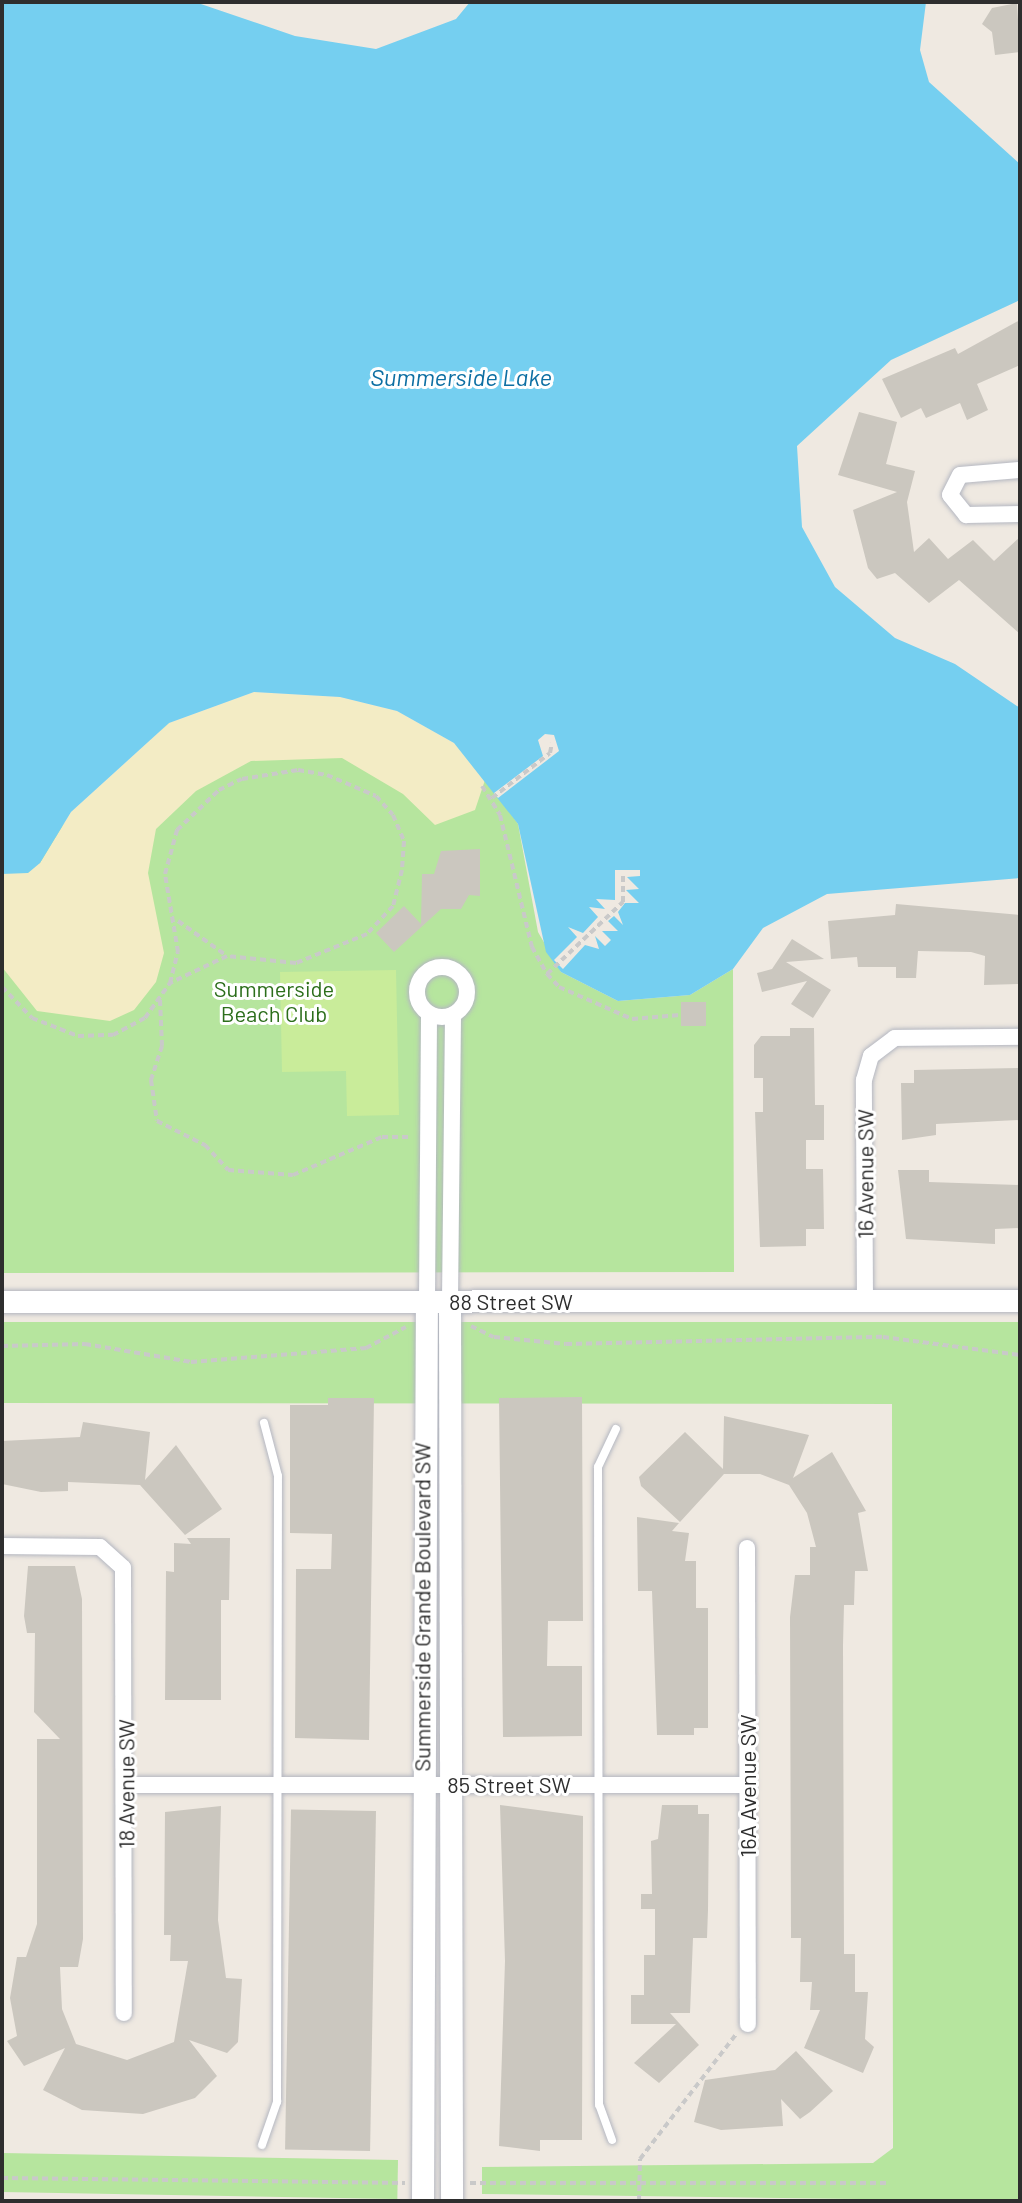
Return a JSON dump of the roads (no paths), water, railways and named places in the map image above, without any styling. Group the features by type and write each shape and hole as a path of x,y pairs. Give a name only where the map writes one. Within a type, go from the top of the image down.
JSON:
{"street":[{"path":"1020,486 1020,469 960,475 950,495 966,515 1020,514"},
{"name":"Summerside Grande Boulevard SW","path":"419,2192 431,1138 429,1014 418,985 443,966 467,987 453,1015 450,1302 455,2192"},
{"path":"429,1014 453,1015"},
{"name":"16 Avenue SW","path":"865,1301 864,1080 875,1049 905,1037 1020,1037"},
{"name":"88 Street SW","path":"2,1302 1020,1301"},
{"name":"18 Avenue SW","path":"2,1546 87,1546 116,1557 126,1580 124,2013"},
{"name":"16A Avenue SW","path":"747,1548 748,2024"},
{"name":"85 Street SW","path":"127,1785 748,1785"}],"lane":[{"path":"262,2145 277,2102 275,1785 278,1476 264,1423"},
{"path":"612,2140 599,2105 598,1467 616,1429"}],"water":[{"name":"Summerside Lake","path":"2,2 195,2 295,36 376,49 456,19 470,2 926,2 920,50 929,82 1020,164 1020,300 891,360 797,446 802,527 835,587 895,638 955,664 1020,708 1020,878 827,894 763,928 733,969 690,995 618,1001 561,972 546,952 518,824 454,743 397,711 340,697 254,692 169,723 71,812 40,863 28,873 2,874"}],"park label":[{"name":"Summerside Beach Club","path":"274,1000"}]}
